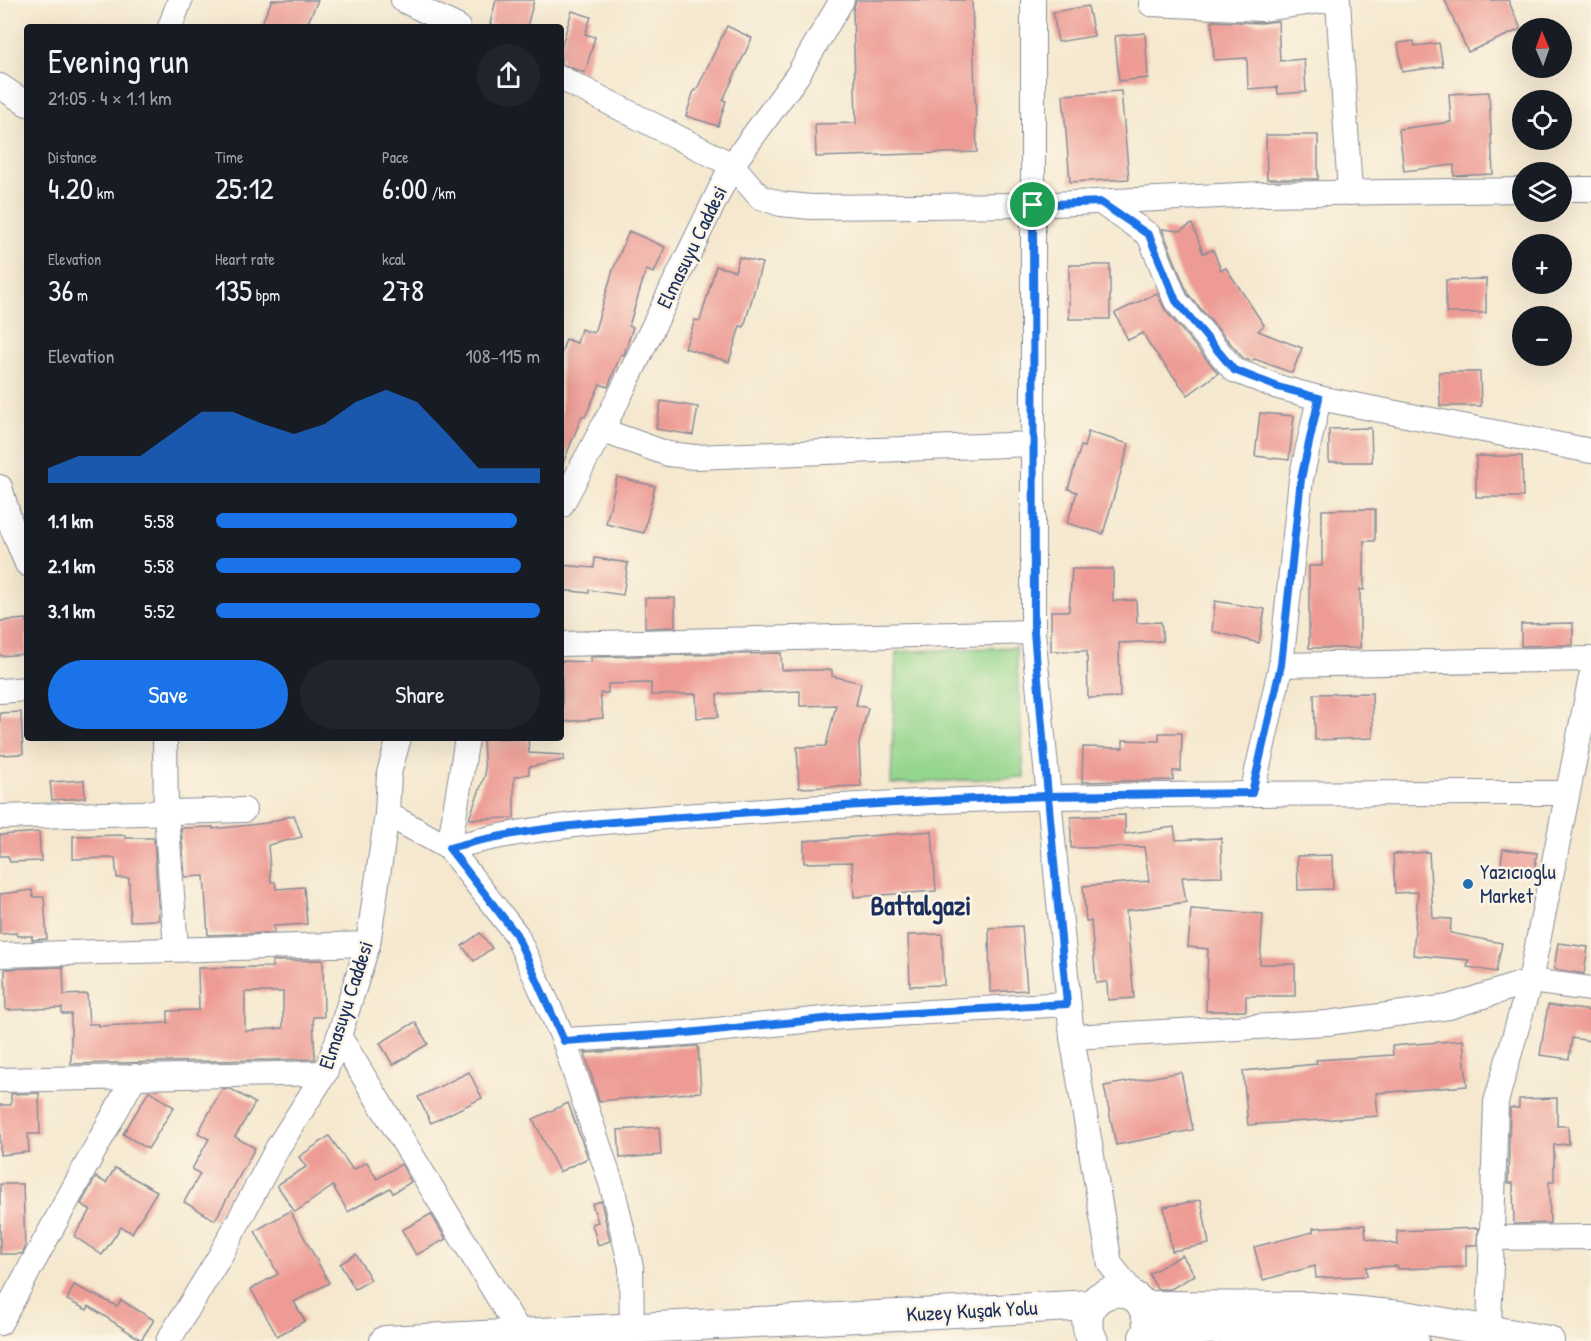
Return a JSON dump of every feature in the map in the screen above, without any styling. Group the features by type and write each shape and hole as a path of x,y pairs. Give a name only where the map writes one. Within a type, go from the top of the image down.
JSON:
{"main road":[{"name":"Kuzey Kuşak Yolu","path":"385,1341 1095,1302 1117,1292 1140,1303"},
{"path":"1093,1341 1087,1323 1095,1302"},
{"path":"1414,1341 1311,1327 1208,1329 1152,1339 1140,1303 1310,1307 1489,1329 1549,1341"}],"street":[{"path":"171,24 180,0"},
{"path":"403,0 452,24"},
{"name":"Elmasuyu Caddesi","path":"564,500 732,165 797,76 842,0"},
{"path":"1033,0 1034,632 1067,1004 1072,1036 1110,1264 1140,1303"},
{"path":"1152,0 1152,4 1262,9 1327,0"},
{"path":"1338,0 1350,193"},
{"path":"564,80 732,165 760,197 781,204 811,207 1033,205 1350,193 1512,190"},
{"path":"0,86 24,103"},
{"path":"1572,189 1591,189"},
{"path":"1100,202 1149,235 1176,301 1234,370 1278,387 1319,398 1591,451"},
{"path":"1252,793 1281,665 1301,479 1319,398"},
{"path":"601,430 668,454 695,457 1034,444"},
{"path":"0,486 12,528 24,557"},
{"path":"564,644 1034,632"},
{"path":"1281,665 1591,659"},
{"path":"1489,1329 1490,1238 1496,1102 1530,981 1591,677"},
{"path":"0,691 24,689"},
{"path":"165,741 166,813 176,948"},
{"name":"Elmasuyu Caddesi","path":"168,1341 220,1256 278,1147 325,1073 368,944 387,814 389,772 398,741"},
{"path":"449,848 467,741"},
{"path":"449,848 492,836 612,822 908,801 1252,793 1567,793"},
{"path":"0,818 244,810"},
{"path":"387,814 449,848 516,934 564,1041 612,1186 631,1267 632,1328"},
{"path":"0,955 368,944"},
{"path":"1072,1036 1327,1023 1449,1007 1530,981 1591,989"},
{"path":"564,1041 686,1033 843,1017 1067,1004"},
{"path":"339,1036 520,1333"},
{"path":"0,1080 325,1073"},
{"path":"0,1323 135,1076"},
{"path":"1490,1238 1591,1237"},
{"path":"1095,1302 1110,1264"}],"green space":[{"path":"1016,647 1024,777 891,784 896,652"}],"building":[{"path":"272,0 318,0 307,24 261,24"},
{"path":"496,0 534,0 528,24 490,24"},
{"path":"856,0 972,0 977,152 816,157 815,124 856,123 853,10"},
{"path":"1445,0 1508,0 1516,18 1512,18 1512,33 1468,52"},
{"path":"1088,6 1094,36 1058,42 1053,12"},
{"path":"572,11 591,17 585,34 595,37 585,73 564,65 564,38"},
{"path":"1212,21 1261,23 1278,21 1280,61 1304,59 1306,92 1278,94 1277,87 1248,89 1247,58 1214,60"},
{"path":"727,26 752,38 723,100 726,101 718,126 686,116 694,90 696,91"},
{"path":"1145,33 1148,78 1119,81 1115,36"},
{"path":"1414,41 1415,46 1439,43 1443,66 1402,72 1398,43"},
{"path":"1121,91 1129,179 1070,182 1063,95"},
{"path":"1489,92 1493,174 1454,176 1454,165 1404,171 1399,129 1451,122 1449,94"},
{"path":"1266,135 1318,135 1318,179 1267,179"},
{"path":"1192,224 1203,253 1213,250 1221,270 1226,268 1264,325 1258,331 1302,348 1292,373 1255,359 1251,361 1243,358 1188,294 1162,229 1180,231"},
{"path":"629,231 665,247 654,273 646,270 629,326 633,327 624,355 621,354 608,387 600,384 585,417 582,416 564,461 564,345 566,339 577,343 581,329 594,333 613,270"},
{"path":"739,257 762,263 744,327 740,326 729,362 685,348 695,320 700,321 716,266 735,271"},
{"path":"1069,265 1110,265 1110,319 1069,319"},
{"path":"1486,279 1486,313 1446,313 1446,280"},
{"path":"1157,293 1165,310 1218,373 1188,395 1143,333 1128,340 1115,313"},
{"path":"1439,372 1480,372 1481,406 1440,406"},
{"path":"661,401 698,407 693,435 656,429"},
{"path":"1260,413 1294,416 1289,460 1255,456"},
{"path":"1371,428 1372,462 1329,462 1329,429"},
{"path":"1088,432 1129,444 1103,534 1067,523 1077,492 1068,489 1081,446 1084,447"},
{"path":"1476,456 1522,456 1523,497 1476,497"},
{"path":"617,477 655,486 644,533 606,524"},
{"path":"1375,509 1375,541 1364,541 1364,590 1360,589 1360,648 1309,648 1309,566 1322,566 1322,510"},
{"path":"595,558 628,563 623,595 589,590 589,593 564,590 564,565 594,568"},
{"path":"1072,569 1113,569 1113,601 1136,600 1137,623 1161,622 1163,641 1119,643 1120,697 1088,698 1087,651 1051,651 1051,611 1069,611"},
{"path":"645,598 675,598 675,627 645,628"},
{"path":"1215,601 1265,609 1259,643 1212,631"},
{"path":"24,619 24,654 0,656 0,621"},
{"path":"1573,623 1573,645 1521,646 1521,624"},
{"path":"781,653 782,670 832,670 832,676 861,683 856,705 868,708 859,744 861,786 799,788 797,747 826,746 836,705 800,706 800,691 717,694 718,717 697,718 696,694 651,695 651,683 608,684 608,693 600,693 603,718 564,722 564,661 591,662 591,657"},
{"path":"1372,693 1373,738 1315,740 1314,694"},
{"path":"21,712 23,754 0,755 0,713"},
{"path":"1159,733 1182,733 1181,771 1173,771 1173,780 1082,782 1083,747 1123,748 1123,740 1159,741"},
{"path":"483,741 528,741 529,753 564,755 564,760 529,767 529,774 514,777 514,818 469,819 485,775"},
{"path":"84,780 85,798 52,800 50,782"},
{"path":"294,815 302,837 268,845 271,882 275,882 276,889 304,887 307,924 274,926 274,933 208,935 204,876 185,877 181,828 213,827 213,829 267,823"},
{"path":"1125,815 1125,834 1174,827 1176,840 1221,838 1222,876 1182,877 1186,902 1126,911 1134,998 1108,1000 1107,982 1096,983 1091,921 1086,921 1083,886 1149,881 1144,847 1071,848 1071,817"},
{"path":"932,831 936,891 854,897 852,862 804,863 804,841"},
{"path":"39,832 41,861 10,862 8,856 0,856 0,835"},
{"path":"125,835 125,838 154,838 159,920 130,921 129,878 117,878 115,858 73,859 73,836"},
{"path":"1503,849 1537,853 1534,875 1500,870"},
{"path":"1429,852 1433,918 1451,919 1450,933 1502,943 1496,972 1467,967 1469,960 1413,955 1418,892 1395,893 1393,854"},
{"path":"1332,855 1333,889 1298,890 1297,856"},
{"path":"32,890 33,897 44,897 47,939 32,940 32,936 17,936 16,933 0,934 0,894"},
{"path":"1191,909 1263,914 1260,964 1295,964 1295,996 1246,996 1246,1011 1206,1011 1208,949 1188,947"},
{"path":"1022,926 1027,990 990,992 989,928"},
{"path":"480,933 492,948 474,961 462,946"},
{"path":"942,934 944,985 910,986 908,935"},
{"path":"1558,943 1588,947 1584,974 1554,969"},
{"path":"323,960 324,1017 313,1017 315,1059 71,1064 71,1014 62,1014 62,1008 6,1010 5,969 63,967 64,995 87,994 89,1024 99,1024 99,1026 168,1023 168,1011 199,1010 198,968 272,967 272,961","holes":["245,992 283,992 283,1028 245,1031"]},
{"path":"1548,1005 1591,1011 1591,1041 1572,1038 1569,1059 1540,1055"},
{"path":"415,1022 428,1044 393,1065 380,1043"},
{"path":"1463,1040 1467,1086 1376,1093 1378,1116 1248,1125 1243,1071 1317,1064 1316,1060 1393,1055 1392,1046"},
{"path":"698,1046 701,1092 599,1101 585,1053"},
{"path":"469,1072 482,1098 431,1123 418,1097"},
{"path":"1181,1072 1193,1130 1116,1145 1104,1086"},
{"path":"222,1089 231,1089 255,1103 235,1137 255,1148 215,1220 184,1202 200,1174 192,1169 209,1139 198,1133"},
{"path":"149,1091 174,1107 148,1149 123,1134"},
{"path":"39,1093 40,1134 28,1134 29,1152 0,1155 0,1105 11,1105 11,1094"},
{"path":"1557,1098 1557,1126 1568,1126 1569,1144 1554,1145 1554,1182 1549,1182 1550,1223 1514,1224 1513,1183 1508,1183 1510,1108 1519,1108 1519,1099"},
{"path":"568,1103 588,1158 559,1172 533,1119"},
{"path":"659,1127 661,1155 620,1158 618,1130"},
{"path":"329,1136 353,1170 367,1162 377,1179 401,1164 411,1182 393,1193 390,1188 348,1212 333,1186 295,1212 277,1185 306,1167 299,1157"},
{"path":"115,1168 157,1191 132,1233 121,1227 102,1255 74,1236 91,1210 81,1204 96,1177 106,1183"},
{"path":"0,1184 23,1184 25,1248 22,1254 0,1254"},
{"path":"1201,1200 1209,1244 1172,1251 1164,1207"},
{"path":"601,1201 610,1241 598,1245 592,1224 598,1222 592,1204"},
{"path":"290,1211 329,1283 294,1302 305,1321 277,1336 251,1289 278,1274 255,1231"},
{"path":"431,1214 446,1239 416,1255 402,1230"},
{"path":"1365,1225 1366,1238 1398,1245 1397,1231 1478,1228 1477,1245 1466,1245 1466,1267 1398,1269 1398,1266 1366,1267 1367,1276 1316,1278 1315,1266 1263,1280 1254,1247 1313,1232 1313,1228"},
{"path":"356,1254 371,1280 355,1289 340,1264"},
{"path":"1182,1255 1195,1275 1171,1289 1157,1289 1149,1274"},
{"path":"74,1285 117,1306 121,1300 154,1320 141,1340 89,1306 87,1310 67,1300"}],"place":[{"name":"Yazıcıoglu Market","path":"1468,884"}],"district":[{"name":"Battalgazi","path":"921,906"}],"route":[{"path":"1033,205 1034,632 1048,796 908,801 612,822 492,836 449,848 516,934 564,1041 686,1033 843,1017 1067,1004 1048,796 1252,793 1281,665 1301,479 1319,398 1278,387 1234,370 1176,301 1149,235 1100,202 1033,205"}]}
